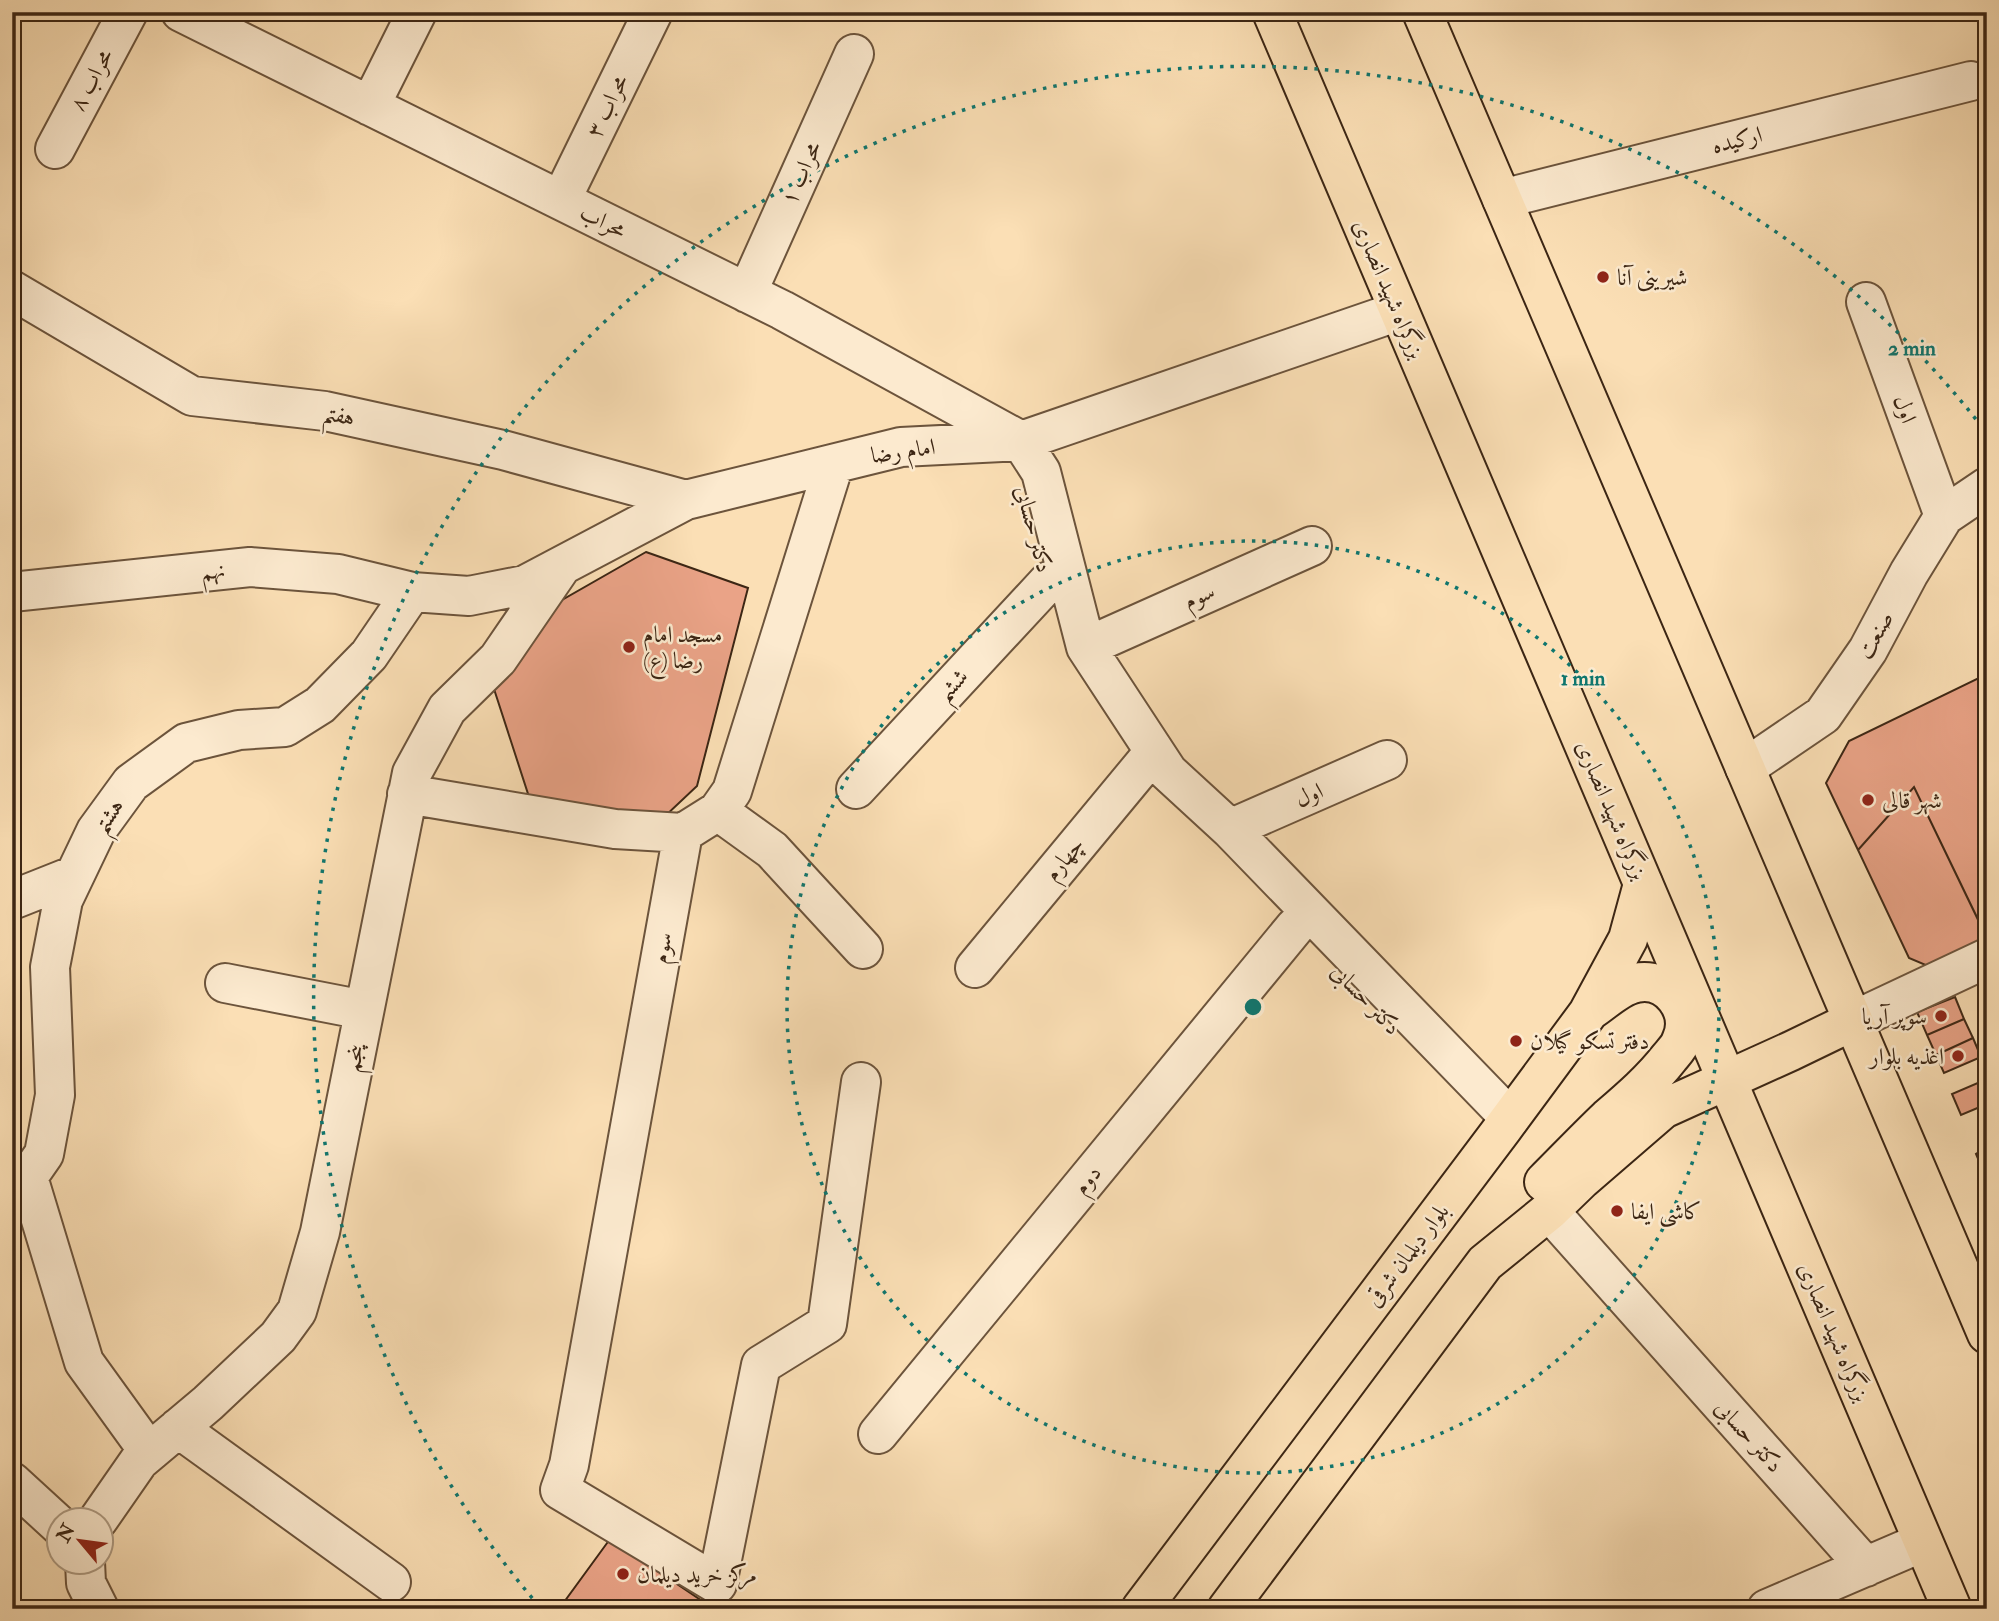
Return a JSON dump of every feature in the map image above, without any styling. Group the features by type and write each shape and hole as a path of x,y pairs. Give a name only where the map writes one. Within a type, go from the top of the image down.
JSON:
{"main road":[{"name":"بزرگراه شهید انصاری","path":"1272,12 1952,1609"},
{"path":"1422,12 1853,1021 1976,1278 1987,1334"},
{"name":"بلوار دیلمان شرقی","path":"1141,1609 1588,1013 1628,939 1643,884"},
{"path":"1227,1609 1544,1183 1571,1154 1653,1079 1681,1041 1685,1030 1682,1007 1676,997 1652,982 1625,986 1588,1013"},
{"path":"1485,1263 1549,1211 1663,1110 1853,1021"}],"street":[{"name":"محراب ۸","path":"55,149 128,12"},
{"path":"370,106 417,12"},
{"name":"محراب ۳","path":"561,200 653,12"},
{"name":"محراب","path":"190,14 782,310 1021,441"},
{"name":"محراب ۱","path":"747,293 854,54"},
{"name":"ارکیده","path":"1502,199 1971,81"},
{"name":"هفتم","path":"12,290 191,396 325,411 503,450 686,500"},
{"name":"اول","path":"1866,302 1944,516"},
{"name":"امام رضا","path":"412,592 469,596 525,585 686,500 901,447 1021,441 1399,311"},
{"name":"دکتر حسابی","path":"1021,441 1019,474 1068,655 1147,758 1168,772 1230,829 1504,1126"},
{"name":"دکتر حسابی","path":"1021,441 1041,471 1086,647 1147,758 1156,784 1295,927 1504,1126"},
{"path":"407,794 615,829 683,834 718,811 732,791 834,464"},
{"name":"صنعت","path":"1745,768 1823,715 1868,650 1909,573 1944,516 1987,487"},
{"name":"سوم","path":"1086,647 1312,545"},
{"name":"پنجم","path":"108,1506 139,1461 208,1403 278,1337 297,1311 320,1232 412,773 447,709 498,659 562,565"},
{"name":"نهم","path":"12,592 250,567 338,573 412,592"},
{"name":"ششم","path":"856,789 1049,581"},
{"name":"هشتم","path":"20,1179 44,1154 55,1095 50,967 63,900 96,831 131,783 186,743 239,730 285,727 320,705 369,655 412,592"},
{"name":"چهارم","path":"975,968 1147,758"},
{"name":"اول","path":"1230,829 1387,760"},
{"path":"718,811 772,850 863,949"},
{"name":"سوم","path":"683,834 569,1465 560,1490 717,1584 761,1365 827,1324 861,1082"},
{"path":"12,900 75,875"},
{"name":"دوم","path":"878,1434 1295,927"},
{"path":"1853,1021 1987,958"},
{"path":"225,983 364,1010"},
{"path":"20,1179 84,1362 149,1452"},
{"name":"دکتر حسابی","path":"1549,1211 1866,1567"},
{"path":"178,1428 391,1581"},
{"path":"12,1482 46,1513"},
{"path":"1767,1609 1923,1542"},
{"path":"86,1576 86,1583 99,1609"}],"building":[{"name":"مسجد امام رضا (ع)","path":"646,552 748,588 697,786 662,819 531,803 494,689 555,604"},
{"path":"1987,674 1987,924 1981,926 1914,787 1858,850 1826,783 1849,741"},
{"path":"1914,787 1987,938 1987,952 1942,972 1909,958 1858,850"},
{"name":"سوپر آریا","path":"1955,997 1964,1019 1927,1035 1917,1012"},
{"path":"1964,1019 1973,1038 1936,1055 1927,1035"},
{"name":"اغذیه بلوار","path":"1973,1038 1981,1057 1944,1073 1936,1055"},
{"path":"1987,1079 1987,1104 1961,1115 1952,1094"},
{"path":"1987,1147 1987,1180 1976,1154"},
{"name":"مرکز خرید دیلمان","path":"610,1539 714,1609 559,1609"}],"place":[{"name":"شیرینی آنا","path":"1603,277"},
{"name":"مسجد امام رضا (ع)","path":"629,647"},
{"name":"شهر قالی","path":"1868,800"},
{"name":"سوپر آریا","path":"1941,1016"},
{"name":"دفتر تسکو گیلان","path":"1516,1041"},
{"name":"اغذیه بلوار","path":"1958,1056"},
{"name":"کاشی ایفا","path":"1617,1211"},
{"name":"مرکز خرید دیلمان","path":"623,1574"}]}
